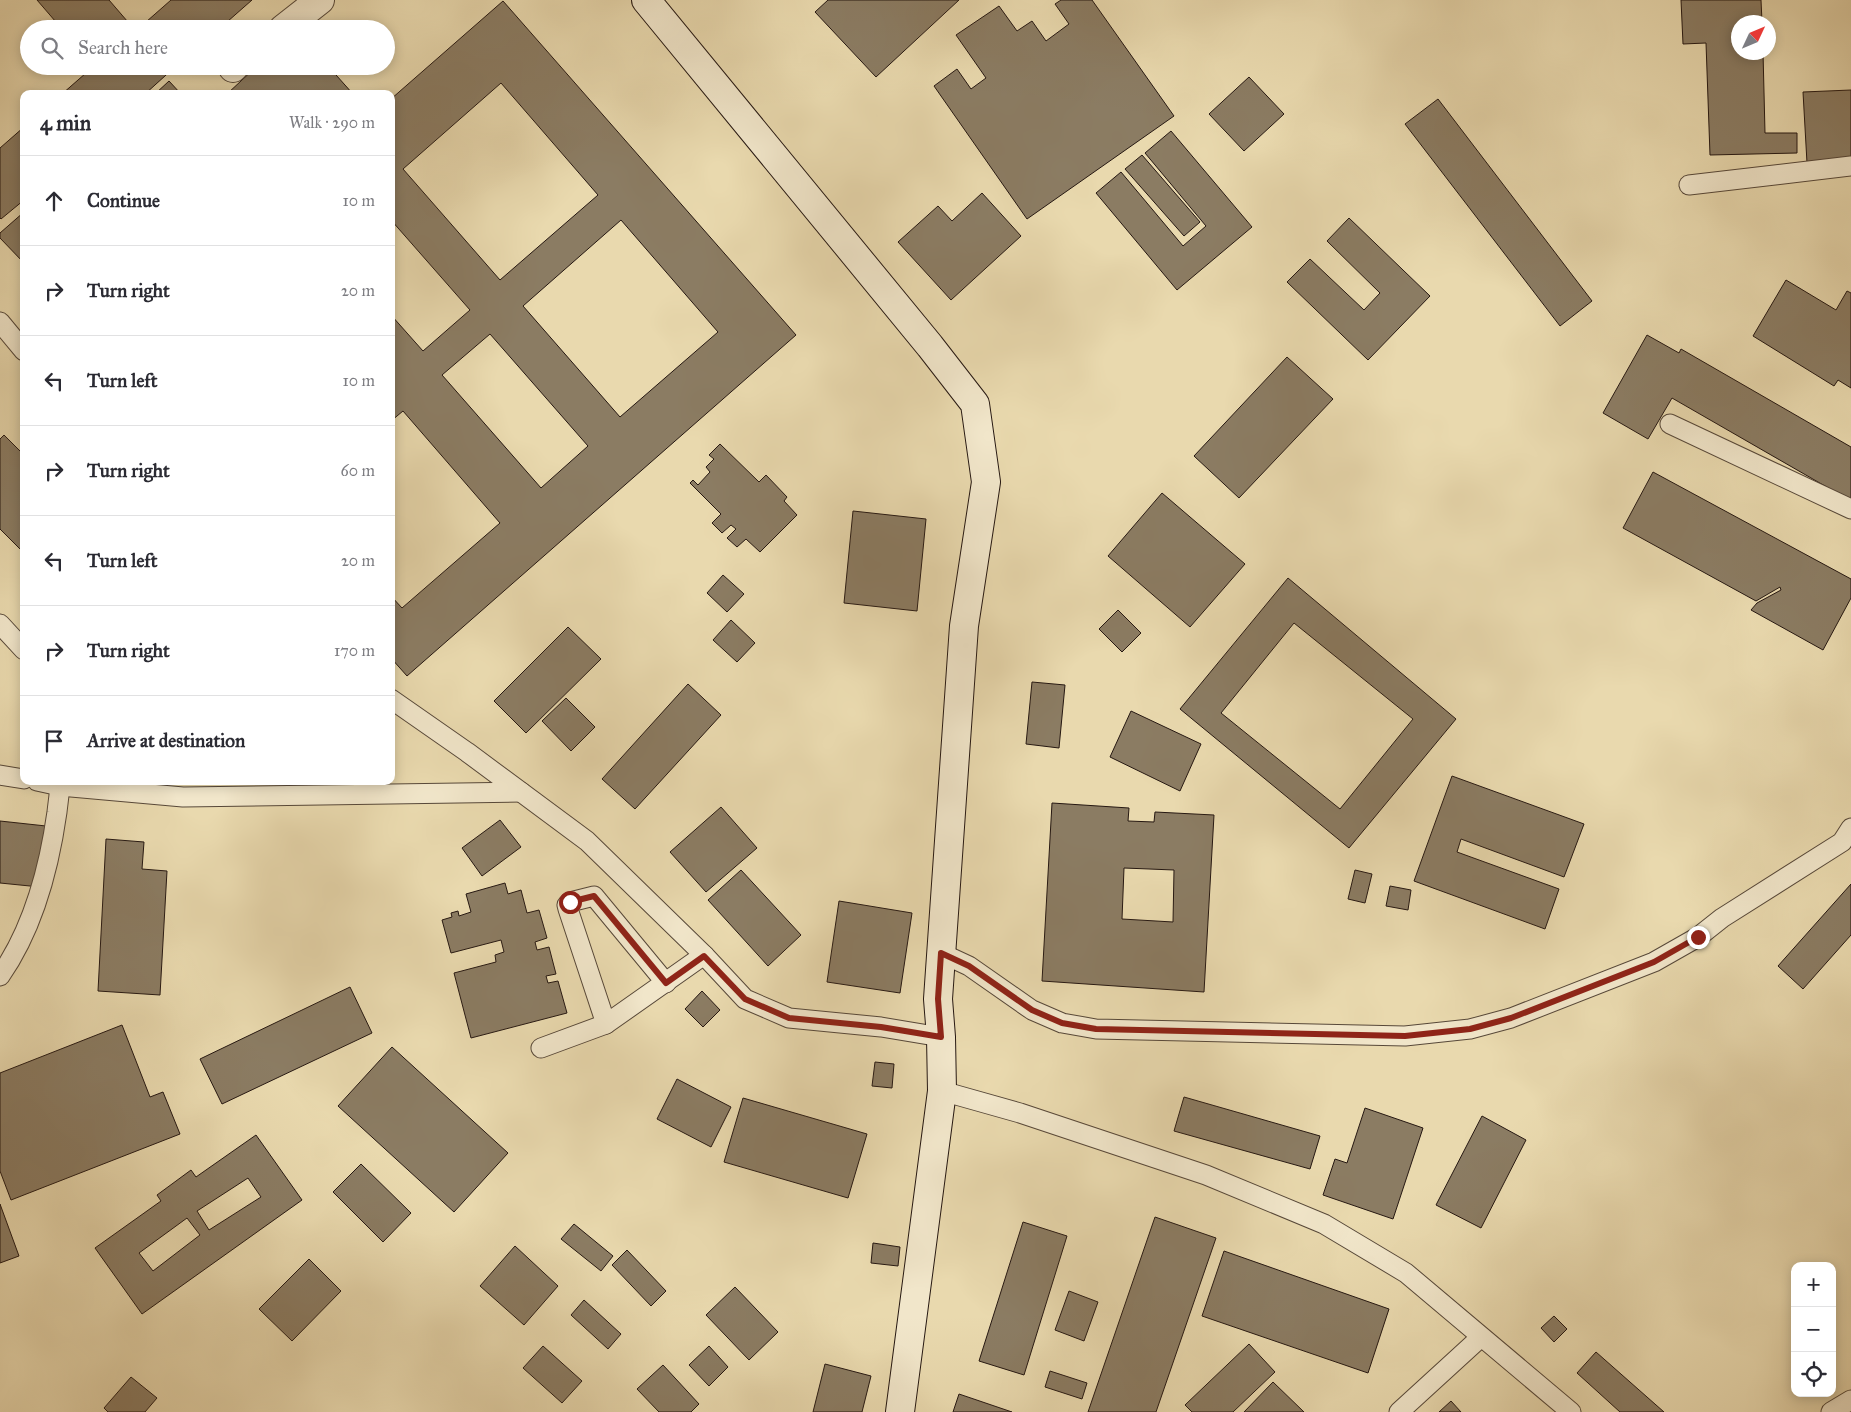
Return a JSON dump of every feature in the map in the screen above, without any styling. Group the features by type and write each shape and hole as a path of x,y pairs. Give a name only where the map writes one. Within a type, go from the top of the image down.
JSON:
{"street":[{"path":"294,20 320,0"},
{"path":"646,0 918,330 975,404 986,482 964,626 938,999 942,1091 900,1412"}],"lane":[{"path":"1689,185 1851,166"},
{"path":"0,322 20,346"},
{"path":"1670,424 1851,509"},
{"path":"0,624 20,646"},
{"path":"395,702 467,752 587,841 745,999 789,1018 881,1027 941,1037"},
{"path":"0,775 20,778"},
{"path":"0,976 12,959 35,907 47,865 55,825 60,785"},
{"path":"78,785 183,797 521,792"},
{"path":"941,953 969,966 1032,1010 1062,1023 1096,1029 1405,1036 1470,1029 1511,1018 1654,962 1698,937 1722,918 1842,842 1851,828"},
{"path":"606,1024 568,909 567,905 570,902 594,896 666,983"},
{"path":"541,1048 606,1024 704,956"},
{"path":"942,1091 1020,1113 1206,1175 1324,1224 1406,1273 1571,1412"},
{"path":"1399,1412 1481,1337"},
{"path":"1831,1412 1851,1400"}],"building":[{"path":"37,0 109,0 126,20 54,20"},
{"path":"171,0 252,0 229,20 148,20"},
{"path":"828,0 959,0 876,77 815,12"},
{"path":"1061,0 1092,0 1174,116 1027,219 934,86 957,69 971,89 986,78 956,35 999,6 1017,31 1032,21 1046,41 1069,24 1055,4"},
{"path":"1681,0 1761,0 1762,15 1731,15 1731,60 1763,60 1765,133 1797,133 1797,153 1710,155 1706,43 1683,44"},
{"path":"503,1 796,335 407,676 395,662 395,600 402,608 500,523 403,411 395,418 395,320 423,351 470,310 395,225 395,96","holes":["501,83 598,195 500,280 403,169","621,220 718,332 620,417 523,306","490,334 588,446 541,488 442,375"]},
{"path":"84,75 166,75 149,90 67,90"},
{"path":"247,75 336,75 349,90 231,90"},
{"path":"1249,77 1284,114 1244,151 1209,114"},
{"path":"169,81 177,90 159,90"},
{"path":"1851,90 1851,161 1807,163 1803,92"},
{"path":"1438,99 1592,301 1560,326 1405,124"},
{"path":"20,130 20,203 1,219 0,218 0,148"},
{"path":"1171,131 1252,227 1177,290 1096,193 1121,172 1183,246 1206,226 1145,153"},
{"path":"1142,155 1200,222 1184,236 1125,169"},
{"path":"982,193 1021,236 951,300 898,242 938,206 952,221"},
{"path":"20,216 20,259 0,238 0,233"},
{"path":"1349,218 1430,296 1368,360 1287,282 1310,259 1364,310 1380,293 1327,241"},
{"path":"1786,280 1836,310 1847,291 1851,293 1851,388 1838,380 1834,386 1753,336"},
{"path":"1647,335 1679,353 1681,349 1851,447 1851,501 1672,398 1648,439 1603,413"},
{"path":"1287,357 1333,399 1239,498 1194,456"},
{"path":"4,435 20,451 20,549 0,529 0,439"},
{"path":"720,444 759,482 766,475 787,497 784,501 797,515 760,552 746,539 737,547 727,538 736,529 731,525 722,533 712,523 721,514 690,483 693,480 698,485 710,472 706,467 714,459 709,455"},
{"path":"1653,472 1851,579 1851,598 1823,650 1751,610 1757,603 1781,590 1780,587 1756,601 1623,528"},
{"path":"1162,493 1245,564 1190,627 1108,556"},
{"path":"853,511 926,519 917,611 844,603"},
{"path":"723,575 744,594 727,612 707,593"},
{"path":"1288,578 1456,719 1349,848 1180,709","holes":["1294,623 1413,719 1340,809 1221,713"]},
{"path":"1118,610 1141,633 1122,652 1099,629"},
{"path":"731,620 755,643 737,662 713,640"},
{"path":"568,627 601,659 526,733 494,701"},
{"path":"1032,682 1065,685 1059,748 1026,744"},
{"path":"688,684 721,715 635,809 602,779"},
{"path":"566,698 595,727 571,751 542,721"},
{"path":"1131,711 1201,744 1180,791 1110,757"},
{"path":"1452,776 1584,824 1564,877 1461,839 1457,852 1559,889 1545,929 1414,881"},
{"path":"1052,803 1129,808 1128,821 1154,822 1155,812 1214,815 1204,992 1042,981","holes":["1124,868 1174,870 1173,922 1122,919"]},
{"path":"721,807 757,848 706,892 670,852"},
{"path":"500,820 521,847 482,876 462,848"},
{"path":"0,821 46,826 40,887 0,883"},
{"path":"106,839 144,842 142,869 167,871 160,995 98,991"},
{"path":"741,870 801,935 768,966 708,900"},
{"path":"1355,870 1372,874 1365,903 1348,899"},
{"path":"505,883 508,894 521,890 527,913 539,910 547,938 535,942 537,950 549,947 556,974 546,976 548,983 558,981 567,1013 471,1038 454,973 496,962 495,955 504,952 501,940 451,953 442,920 452,917 451,913 458,911 459,916 471,912 466,894"},
{"path":"1851,884 1851,935 1803,989 1778,966"},
{"path":"1390,886 1411,890 1408,910 1386,906"},
{"path":"839,901 912,913 900,993 827,982"},
{"path":"350,987 372,1033 222,1104 200,1059"},
{"path":"702,991 720,1010 703,1027 685,1009"},
{"path":"122,1025 150,1097 163,1092 180,1134 11,1200 0,1171 0,1073"},
{"path":"392,1047 508,1153 454,1212 338,1106"},
{"path":"875,1062 894,1064 892,1088 872,1086"},
{"path":"677,1079 731,1107 711,1147 657,1119"},
{"path":"1184,1097 1320,1136 1310,1169 1174,1131"},
{"path":"743,1098 867,1134 848,1198 724,1162"},
{"path":"1365,1108 1423,1128 1393,1219 1323,1195 1335,1159 1347,1163"},
{"path":"1482,1116 1526,1140 1481,1228 1436,1205"},
{"path":"256,1135 302,1200 142,1314 95,1248 161,1201 157,1195 191,1170 196,1177","holes":["248,1178 261,1197 209,1230 197,1211","187,1218 200,1235 153,1271 139,1253"]},
{"path":"361,1164 411,1213 383,1242 333,1192"},
{"path":"0,1204 19,1256 0,1263"},
{"path":"1155,1217 1216,1238 1156,1412 1088,1412"},
{"path":"1023,1222 1067,1236 1024,1375 979,1361"},
{"path":"574,1224 613,1256 601,1271 561,1239"},
{"path":"873,1243 900,1247 898,1266 871,1263"},
{"path":"515,1246 558,1286 524,1325 480,1286"},
{"path":"627,1250 666,1291 651,1306 612,1265"},
{"path":"1224,1251 1389,1309 1368,1373 1202,1316"},
{"path":"309,1259 341,1291 292,1341 259,1309"},
{"path":"735,1287 778,1332 749,1360 706,1315"},
{"path":"1069,1291 1098,1302 1084,1341 1055,1330"},
{"path":"584,1300 621,1334 608,1349 571,1315"},
{"path":"1554,1316 1567,1329 1554,1342 1541,1328"},
{"path":"1249,1344 1275,1372 1233,1412 1192,1412 1185,1405"},
{"path":"543,1346 582,1381 562,1403 523,1368"},
{"path":"709,1346 728,1367 709,1386 689,1365"},
{"path":"1596,1352 1664,1412 1620,1412 1577,1373"},
{"path":"825,1364 871,1376 862,1412 813,1412"},
{"path":"663,1365 699,1404 691,1412 659,1412 637,1389"},
{"path":"1050,1371 1087,1383 1082,1399 1045,1387"},
{"path":"131,1377 157,1398 145,1412 108,1412 104,1408"},
{"path":"1273,1382 1304,1412 1244,1412"},
{"path":"959,1394 1012,1412 953,1412"},
{"path":"1451,1401 1461,1412 1439,1412"}],"route":[{"path":"570,902 594,896 666,983 704,956 745,999 789,1018 881,1027 941,1037 938,999 941,953 969,966 1032,1010 1062,1023 1096,1029 1405,1036 1470,1029 1511,1018 1654,962 1698,937"}]}
